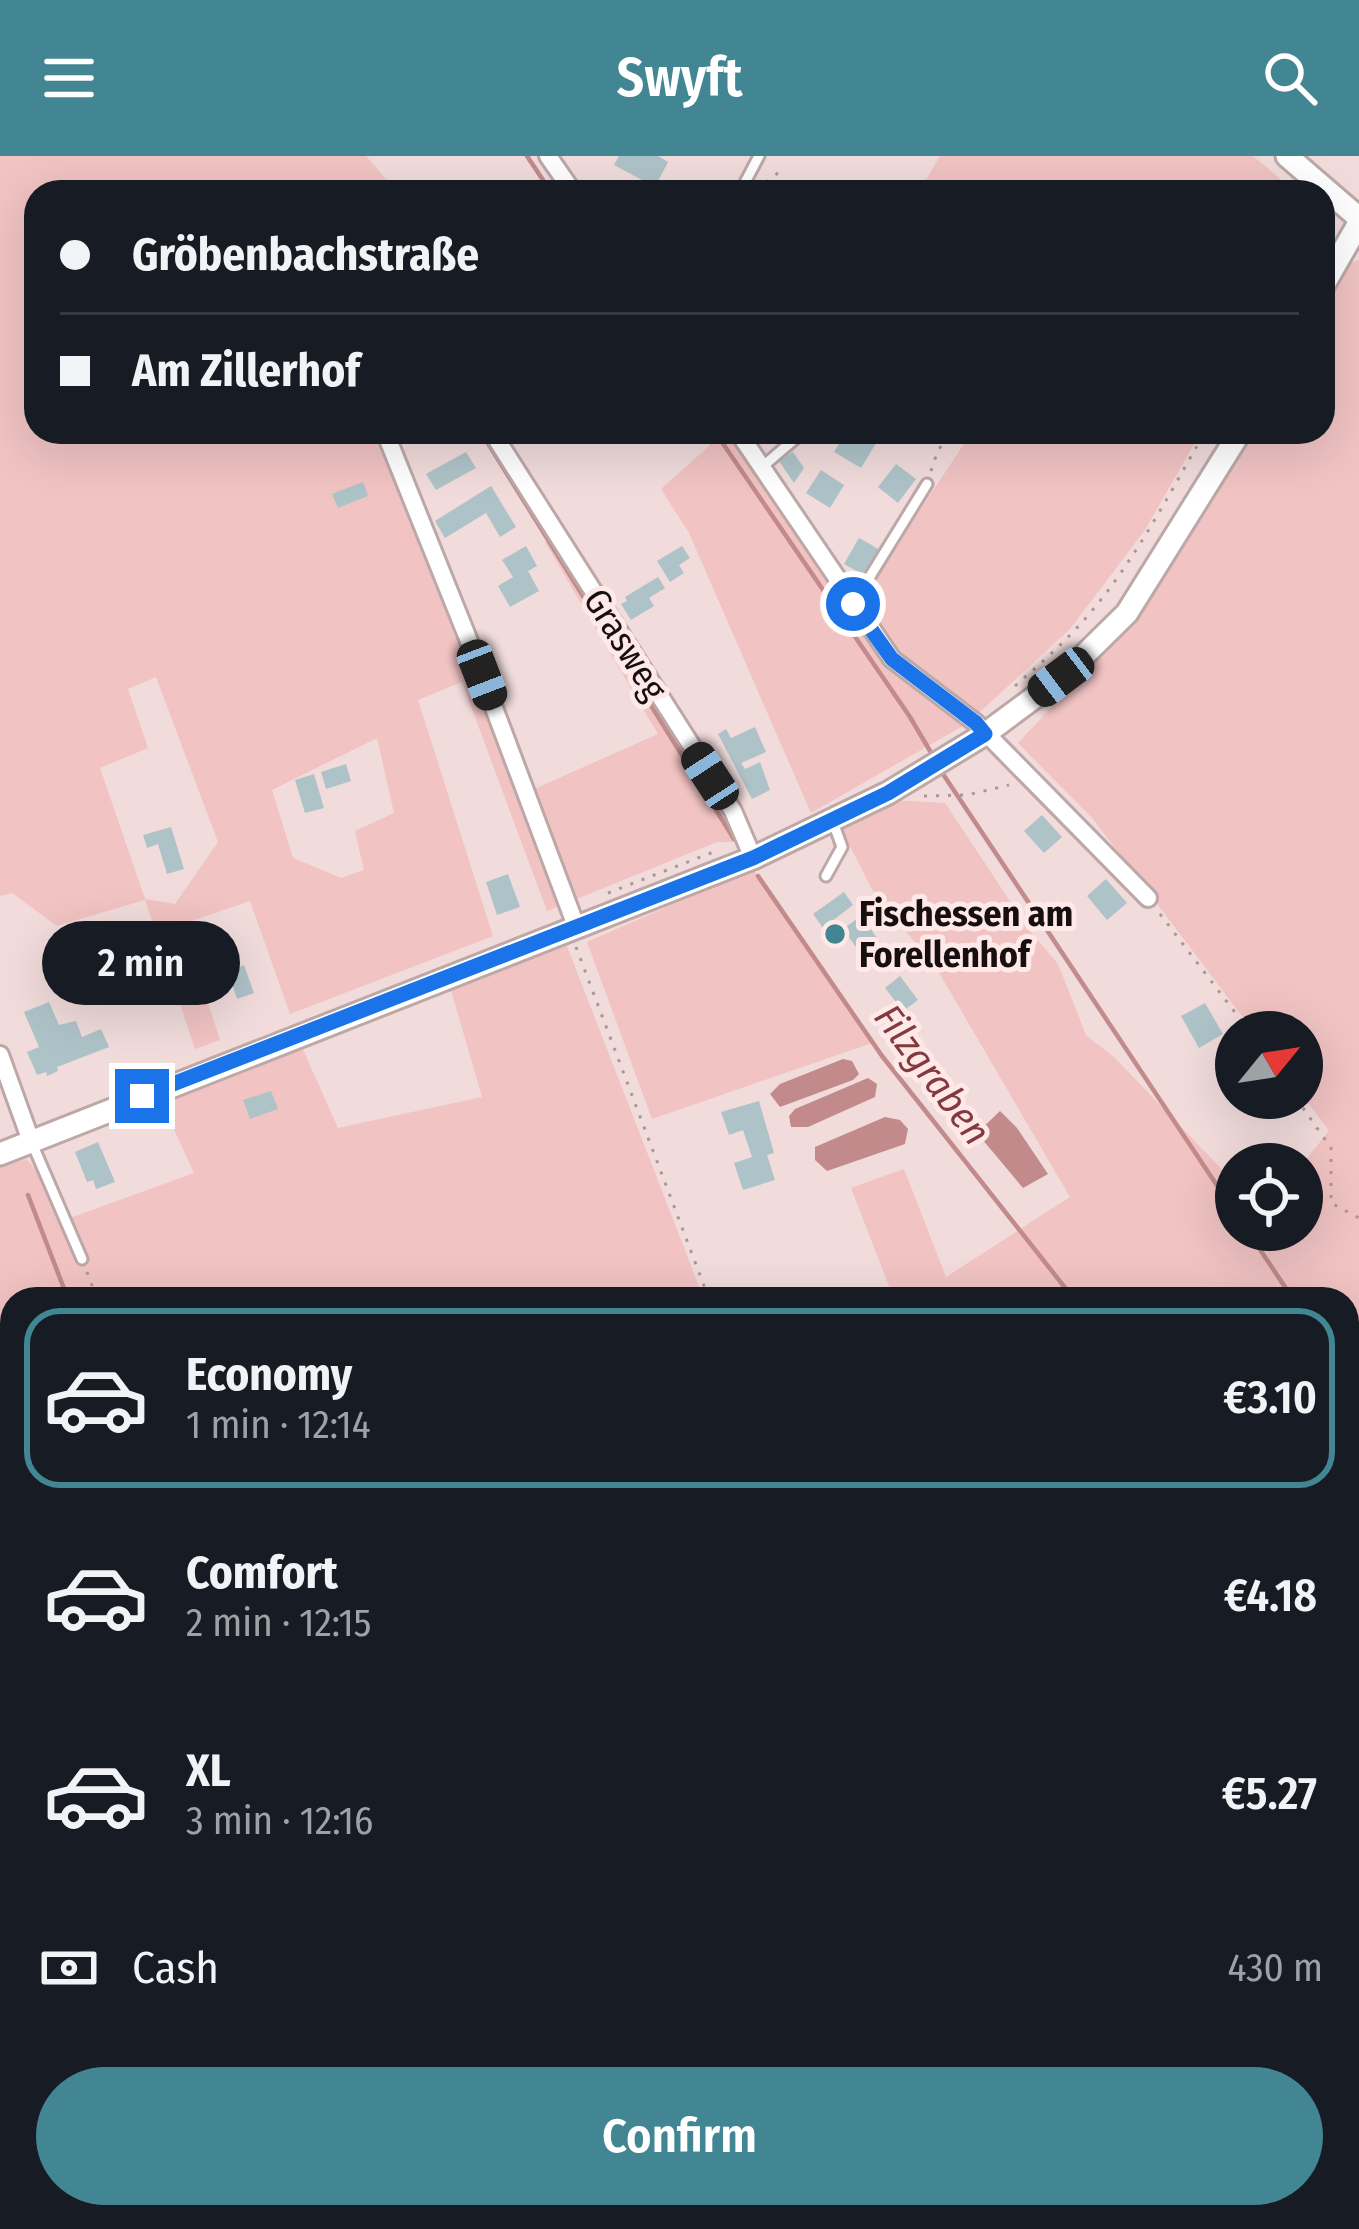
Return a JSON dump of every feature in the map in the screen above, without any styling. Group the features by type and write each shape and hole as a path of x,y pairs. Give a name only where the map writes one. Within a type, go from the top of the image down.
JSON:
{"street":[{"path":"1287,156 1314,180"},
{"path":"1335,199 1359,220 1335,264"},
{"path":"390,444 467,636 572,927"},
{"name":"Grasweg","path":"500,444 733,812 753,858"},
{"path":"746,444 892,659 976,723 1148,898"},
{"path":"0,1154 753,858 832,822 939,762 1061,677 1127,613 1233,444"},
{"path":"0,1055 32,1141"}],"lane":[{"path":"762,467 789,444"},
{"path":"853,604 927,484"},
{"path":"826,876 842,847 832,822"},
{"path":"32,1141 82,1258"}],"path":[{"path":"769,180 779,172"},
{"path":"927,484 943,444"},
{"path":"1008,693 1073,632 1108,588 1198,444"},
{"path":"941,797 1028,780"},
{"path":"1148,898 1234,1011"},
{"path":"572,927 705,1287"},
{"path":"1310,1119 1330,1148 1331,1203 1359,1218"},
{"path":"82,1258 93,1287"}],"shaded area":[{"path":"0,156 366,156 387,180 24,180 24,444 382,444 523,794 658,734 545,542 553,541 744,842 717,842 547,911 462,682 418,700 493,936 290,1014 250,901 183,924 220,1040 195,1049 145,900 57,926 12,893 0,896","holes":["156,677 218,842 175,904 145,899 100,768 148,748 128,689","377,738 394,813 355,831 364,870 341,878 293,858 272,790"]},
{"path":"940,156 1253,156 1282,180 926,180"},
{"path":"1359,260 1359,1287 889,1287 851,1188 904,1169 946,1277 1070,1197 938,971 871,888 841,828 891,800 945,803 1029,930 1058,964 1086,1035 1115,1058 1215,1162 1215,1251 1323,1251 1323,1143 1319,1143 1329,1131 1320,1119 1323,1011 1238,1011 1093,819 1018,743 1138,615 1239,444 1335,444 1335,282 1345,265"},
{"path":"734,444 852,612 964,444 1194,444 1145,530 1070,629 968,723 811,813 689,533 661,489 710,445"},
{"path":"753,869 872,1043 652,1119 587,942"},
{"path":"565,941 699,1287 0,1287 0,1167 27,1159 43,1180 59,1222 194,1173 161,1101 300,1043 338,1128 482,1097 450,987"},
{"path":"843,1059 852,1061 859,1074 853,1080 780,1107 770,1094 780,1084"},
{"path":"868,1078 877,1084 875,1097 808,1127 791,1127 789,1116 795,1109"},
{"path":"1000,1111 1048,1174 1023,1188 977,1133"},
{"path":"885,1117 900,1120 908,1129 905,1144 827,1171 815,1160 815,1147"}],"building":[{"path":"619,156 658,156 668,162 659,180 642,180 614,165"},
{"path":"839,444 876,444 861,468 834,452"},
{"path":"466,452 476,468 436,490 426,474"},
{"path":"793,452 804,468 794,483 779,461"},
{"path":"896,464 916,479 898,503 878,487"},
{"path":"821,470 844,485 830,508 806,493"},
{"path":"363,482 368,496 338,508 332,494"},
{"path":"491,486 516,527 500,537 486,513 445,538 435,521"},
{"path":"859,538 882,551 867,577 844,564"},
{"path":"526,546 537,566 528,571 539,591 510,607 498,586 513,577 502,560"},
{"path":"682,546 690,558 679,565 684,573 670,582 657,561"},
{"path":"658,577 665,588 649,598 654,606 631,620 621,604 627,601 625,597"},
{"path":"755,727 766,752 741,763 745,769 760,762 770,790 752,799 718,734 726,729 731,738"},
{"path":"346,764 351,781 326,789 321,772"},
{"path":"314,774 324,808 305,813 295,780"},
{"path":"1042,815 1062,837 1044,853 1024,831"},
{"path":"171,827 184,869 167,874 158,844 147,848 143,835"},
{"path":"508,874 520,907 497,915 486,882"},
{"path":"1106,879 1127,903 1107,920 1087,896"},
{"path":"844,892 853,905 823,928 813,914"},
{"path":"861,916 889,954 871,968 843,929"},
{"path":"105,945 109,955 143,946 148,964 53,984 47,961"},
{"path":"244,965 254,993 237,999 228,971"},
{"path":"900,976 918,1000 903,1011 885,988"},
{"path":"49,1002 59,1025 76,1021 82,1037 101,1029 109,1047 57,1067 58,1071 47,1076 46,1072 37,1075 27,1052 39,1047 24,1012"},
{"path":"1205,1003 1215,1020 1215,1039 1199,1048 1181,1016"},
{"path":"271,1091 278,1109 250,1119 243,1100"},
{"path":"759,1101 774,1153 767,1155 775,1180 743,1190 734,1163 752,1157 743,1130 729,1135 721,1112"},
{"path":"98,1142 115,1182 96,1189 93,1180 87,1182 75,1152"}],"waterway":[{"path":"527,156 543,180"},
{"path":"488,444 734,839"},
{"path":"723,444 933,756"},
{"path":"941,771 1215,1182"},
{"name":"Filzgraben","path":"758,876 882,1056 1065,1287"},
{"path":"28,1195 63,1287"},
{"path":"1261,1251 1285,1287"}],"place":[{"name":"Fischessen am Forellenhof","path":"835,934"}],"route":[{"path":"142,1096 753,858 888,793 985,734 892,659 853,604"}]}
